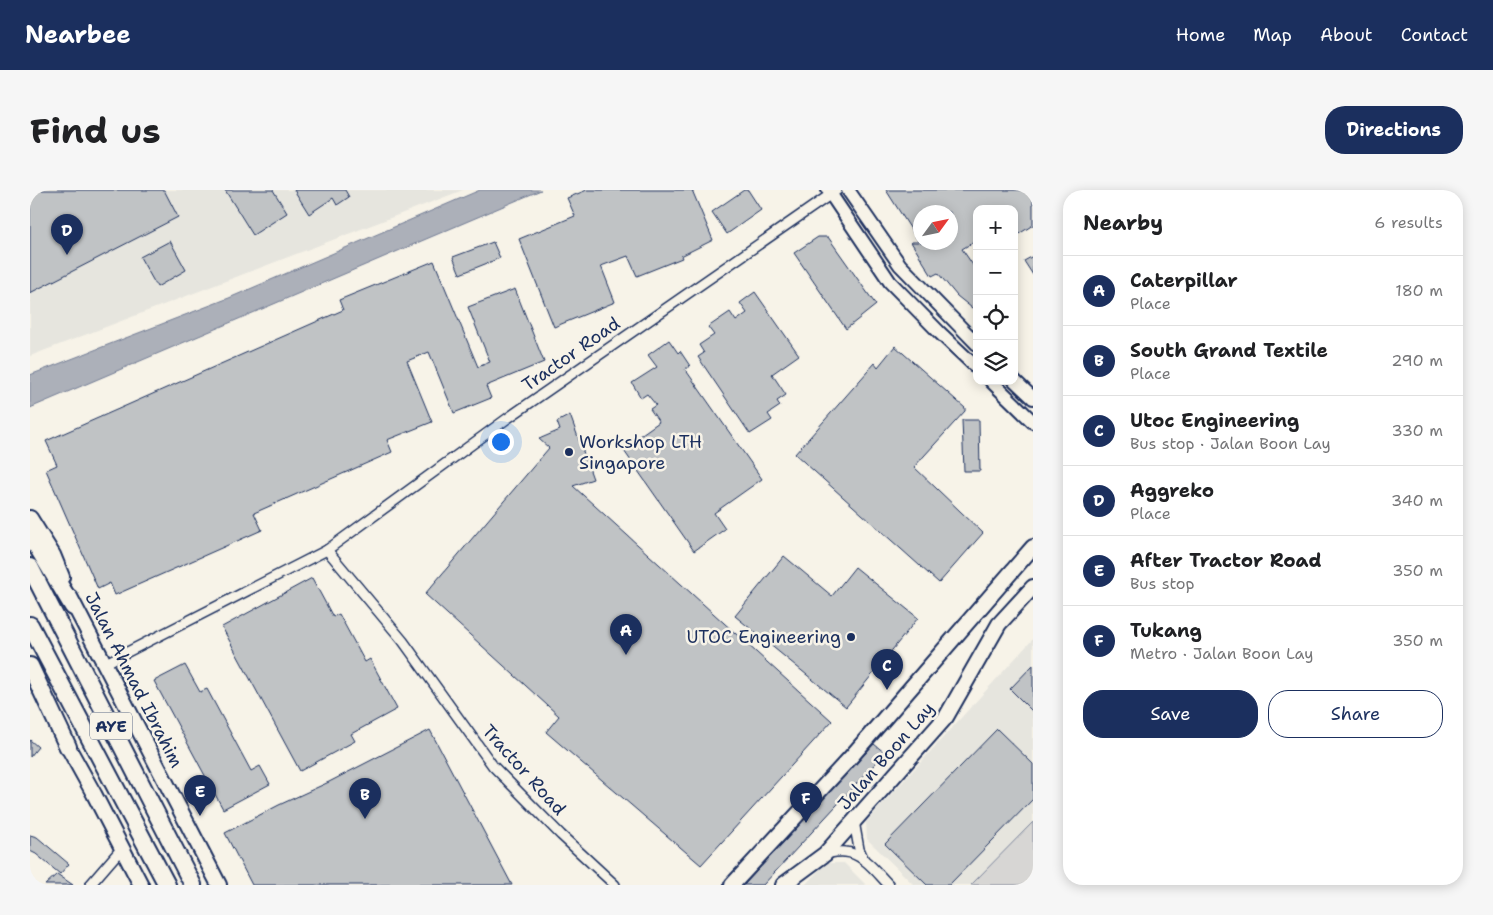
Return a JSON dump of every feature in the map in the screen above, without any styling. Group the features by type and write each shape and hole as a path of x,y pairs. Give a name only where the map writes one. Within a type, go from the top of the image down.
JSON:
{"highway":[{"path":"30,535 73,606"},
{"name":"AYE","path":"30,567 193,885"},
{"name":"AYE","path":"30,625 167,885"},
{"path":"30,666 68,747"}],"main road":[{"path":"848,190 900,265 973,340"},
{"path":"832,191 890,282 973,364"},
{"path":"1018,384 1033,398"},
{"path":"995,385 1033,422"},
{"name":"Jalan Ahmad Ibrahim","path":"30,518 53,555 73,606 219,885"},
{"name":"Jalan Boon Lay","path":"732,885 850,758 1033,547"},
{"name":"Jalan Boon Lay","path":"783,885 825,854 946,717 999,624 1033,587"},
{"path":"30,677 141,885"}],"street":[{"name":"Tractor Road","path":"104,664 327,550 508,418 832,191"},
{"name":"Tractor Road","path":"327,550 403,642 493,766 561,835 615,885"},
{"path":"854,821 859,849 864,860"},
{"path":"96,883 122,848"},
{"path":"825,854 850,853 864,860 889,885"}],"shaded area":[{"path":"30,190 463,190 30,356"},
{"path":"480,190 541,190 30,408 30,375 229,298"},
{"path":"1033,639 1033,822 971,885 914,885 867,839 866,822"},
{"path":"1033,822 1033,885 971,885"},
{"path":"826,863 844,863 866,885 805,885"}],"building":[{"path":"30,190 164,190 178,217 30,293"},
{"path":"225,190 273,190 287,213 253,235"},
{"path":"294,190 345,190 349,197 337,205 333,198 309,214"},
{"path":"587,190 692,190 713,240 681,256 682,258 637,276 628,256 601,266 615,302 554,327 519,239 575,216 567,198"},
{"path":"744,190 748,190 761,210 727,234 712,212"},
{"path":"886,190 1033,190 1033,225 1018,234 1018,205 973,205 973,242 962,249 973,265 973,307 957,296 938,273 932,276 916,250 958,250 958,205 913,205 913,233"},
{"path":"818,237 828,237 876,305 846,329 794,253"},
{"path":"170,241 186,270 157,287 140,257"},
{"path":"493,242 500,258 460,274 453,257"},
{"path":"1033,256 1033,275 1024,261"},
{"path":"434,261 478,367 490,362 468,307 515,289 544,362 486,386 491,398 454,413 429,352 407,361 432,422 387,440 392,452 254,513 262,530 115,595 110,583 98,589 46,470 57,465 46,441 343,310 339,300"},
{"path":"755,292 799,355 772,374 786,395 777,401 780,406 768,414 772,420 750,434 698,357 704,353 699,345 714,335 708,327 730,312 736,321 747,313 740,303"},
{"path":"669,340 678,353 680,351 690,366 685,369 762,479 714,513 725,529 694,551 622,448 659,422 650,409 656,405 647,394 641,398 632,383 657,367 648,355"},
{"path":"895,346 965,408 965,411 914,467 983,533 939,583 795,454 875,363 878,367"},
{"path":"570,415 593,479 573,486 832,721 701,865 546,732 559,716 425,594 549,448 539,439 560,430 557,422"},
{"path":"962,420 979,420 980,471 964,471"},
{"name":"UTOC Engineering","path":"784,556 832,596 855,567 918,618 846,707 735,616"},
{"path":"312,578 333,617 339,614 365,662 370,659 397,709 351,734 355,741 300,771 222,627"},
{"path":"185,665 200,692 207,689 251,771 260,766 270,784 223,809 154,681"},
{"path":"1033,665 1033,712 1010,689"},
{"path":"997,729 1033,764 1033,799 949,885 927,885 885,844"},
{"path":"430,730 512,885 252,885 225,833"},
{"path":"30,740 38,747 30,757"},
{"path":"874,744 885,753 763,885 744,885"},
{"path":"30,835 37,837 69,864 60,874 30,851"},
{"path":"57,874 73,885 45,885"}],"place":[{"name":"Aggreko","path":"67,255"},
{"name":"Workshop LTH Singapore","path":"569,452"},
{"name":"UTOC Engineering","path":"851,637"},
{"name":"Caterpillar","path":"626,655"},
{"name":"Utoc Engineering","path":"887,690"},
{"name":"After Tractor Road","path":"200,816"},
{"name":"South Grand Textile","path":"365,819"},
{"name":"Tukang","path":"806,823"}]}
